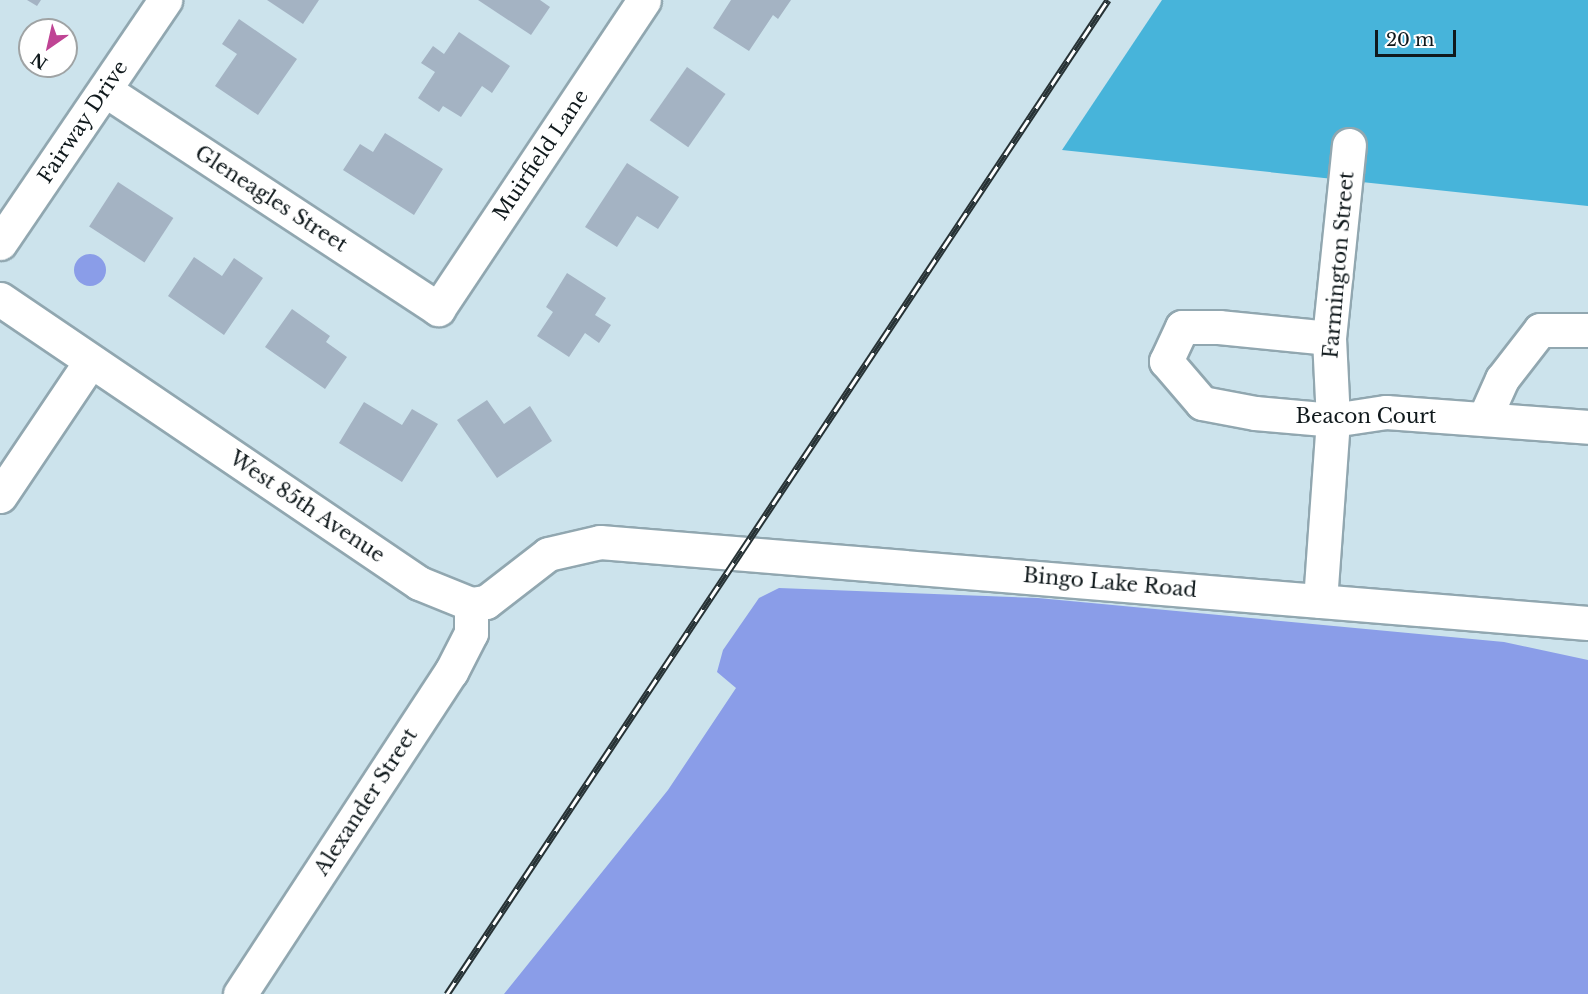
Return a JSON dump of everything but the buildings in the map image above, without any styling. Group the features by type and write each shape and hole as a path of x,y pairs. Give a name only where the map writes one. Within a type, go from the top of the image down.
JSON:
{"street":[{"name":"Fairway Drive","path":"0,243 165,0"},
{"name":"Muirfield Lane","path":"438,309 644,0"},
{"name":"Gleneagles Street","path":"105,90 438,309"},
{"name":"Farmington Street","path":"1320,601 1333,420 1329,338 1348,145"},
{"name":"West 85th Avenue","path":"0,299 419,583 471,604"},
{"name":"Beacon Court","path":"1329,338 1220,327 1182,327 1166,361 1202,403 1333,420 1386,412 1588,427"},
{"path":"1484,419 1502,379 1540,330 1588,330"},
{"path":"0,496 90,362"},
{"name":"Bingo Lake Road","path":"471,604 486,602 526,569 558,550 600,542 632,542 1588,623"},
{"name":"Alexander Street","path":"240,994 451,672 471,633 471,604"}],"shaded area":[{"path":"1162,0 1588,0 1588,206 1062,150"},
{"path":"90,254 102,258 106,270 102,282 90,286 78,282 74,270 78,258"},
{"path":"779,588 1038,598 1504,642 1588,660 1588,994 504,994 668,790 736,688 717,672 723,650 759,598"}],"railway":[{"path":"447,994 1108,0"}]}
